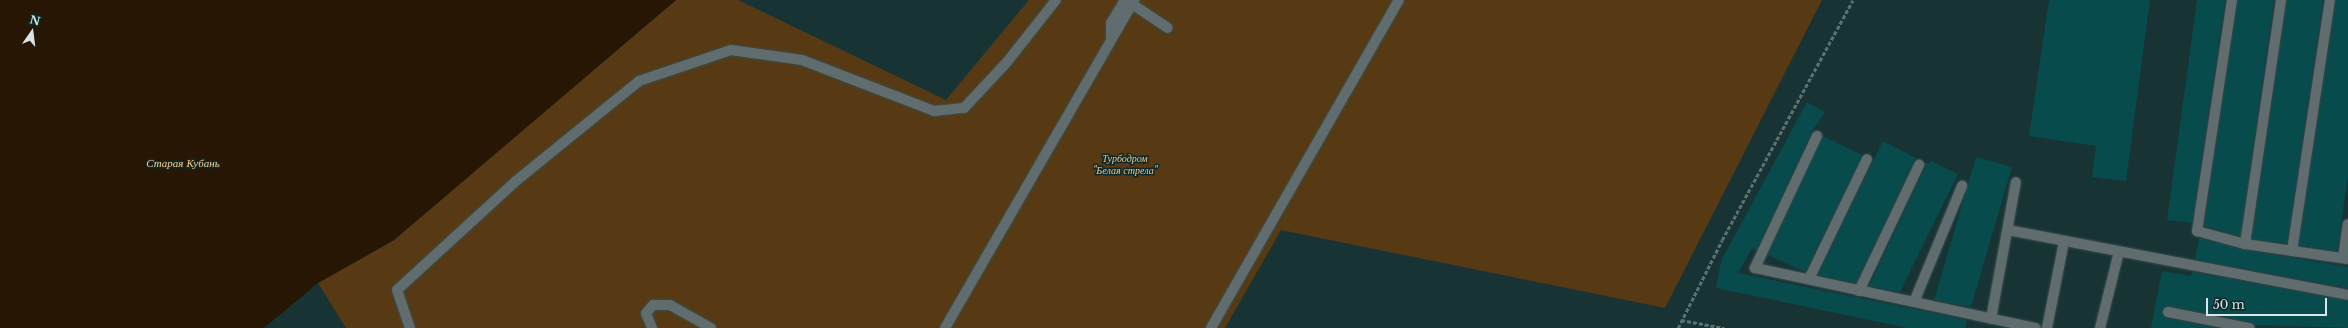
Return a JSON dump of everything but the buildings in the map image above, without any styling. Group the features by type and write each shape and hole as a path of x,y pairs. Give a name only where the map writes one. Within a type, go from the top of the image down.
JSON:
{"lane":[{"path":"410,328 397,290 516,181 639,81 731,50 802,60 934,112 964,108 1007,62 1056,0"},
{"path":"1211,328 1399,0"},
{"path":"2232,0 2197,231 2245,244 2346,258 2348,224"},
{"path":"2245,244 2282,0"},
{"path":"2292,251 2330,0"},
{"path":"945,328 1111,40 1129,1 1168,28"},
{"path":"1817,136 1755,268 1809,278 2036,328"},
{"path":"1809,278 1867,160"},
{"path":"1859,290 1919,164"},
{"path":"1991,319 2016,182"},
{"path":"1914,302 1962,186"},
{"path":"2008,230 2348,295"},
{"path":"2047,328 2064,241"},
{"path":"2100,328 2119,252"},
{"path":"652,328 646,314 653,305 670,305 711,328"},
{"path":"2168,312 2249,328"}],"path":[{"path":"1678,328 1853,0"},
{"path":"1681,320 1724,328"}],"green space":[{"name":"Турбодром \"Белая стрела\"","path":"676,0 738,0 946,100 1029,0 1822,0 1665,308 1281,230 1225,328 346,328 318,283 394,240"}],"water":[{"name":"Старая Кубань","path":"0,0 676,0 394,240 318,283 264,328 0,328"}]}
